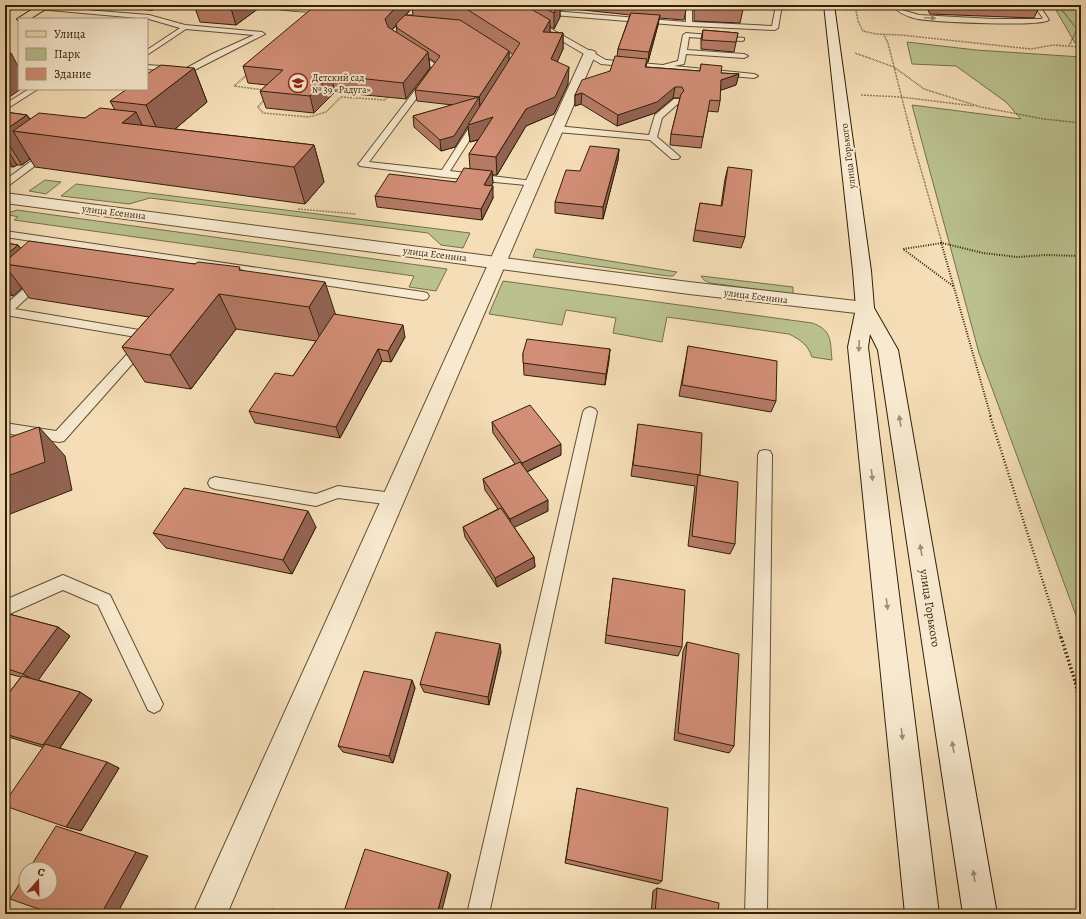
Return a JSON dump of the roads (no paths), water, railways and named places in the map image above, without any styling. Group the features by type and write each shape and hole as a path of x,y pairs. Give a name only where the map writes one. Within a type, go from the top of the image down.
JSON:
{"main road":[{"path":"19,18 28,6"},
{"path":"20,18 45,6"}],"street":[{"name":"улица Горького","path":"829,5 862,271 865,308 858,347 922,914"},
{"path":"210,914 590,53"},
{"name":"улица Есенина","path":"5,198 689,288 865,308"},
{"name":"улица Горького","path":"865,308 888,350 980,914"}],"lane":[{"path":"66,9 88,5"},
{"path":"122,6 152,8 156,5"},
{"path":"267,5 335,11 362,8 365,5"},
{"path":"504,5 604,62 754,76"},
{"path":"689,5 689,24"},
{"path":"534,8 554,13 689,24 775,28 779,5"},
{"path":"895,5 900,12 918,17 993,21 1046,20 1036,5"},
{"path":"28,6 45,6 148,18 185,27 262,34 215,56 168,83"},
{"path":"419,22 406,18 392,34 394,40 436,68 363,164 533,184"},
{"path":"148,53 185,27"},
{"path":"663,67 681,62 686,35 742,39"},
{"path":"683,52 744,56"},
{"path":"148,67 189,71"},
{"path":"5,108 32,90"},
{"path":"652,138 658,117 677,100"},
{"path":"444,174 482,114"},
{"path":"557,129 652,138 675,157"},
{"path":"5,184 54,148"},
{"path":"5,234 423,296"},
{"path":"68,255 79,245"},
{"path":"6,311 46,275"},
{"path":"5,428 59,437 151,336 6,311"},
{"path":"478,914 590,412"},
{"path":"756,914 765,456"},
{"path":"215,483 316,500 338,492 393,500"},
{"path":"5,608 63,582 104,600 154,704"}],"place":[{"name":"Детский сад № 39 «Радуга»","path":"298,83"}]}
